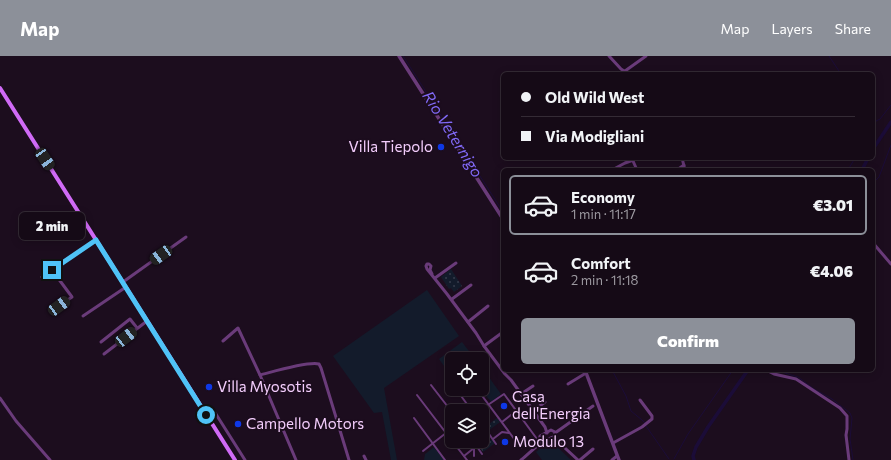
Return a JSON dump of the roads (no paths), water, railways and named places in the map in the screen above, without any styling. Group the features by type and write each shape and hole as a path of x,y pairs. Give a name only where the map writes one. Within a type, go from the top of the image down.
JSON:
{"main road":[{"path":"0,88 235,460"}],"street":[{"path":"399,56 501,216"},
{"path":"609,56 624,71 646,56"},
{"path":"683,160 685,168"},
{"path":"616,168 632,161 636,168"},
{"path":"680,168 684,165"},
{"path":"123,282 186,237"},
{"path":"42,277 96,240"},
{"path":"875,245 891,264"},
{"path":"435,278 456,263"},
{"path":"52,270 72,297 59,306"},
{"path":"432,274 452,299 484,346 501,366"},
{"path":"452,299 471,285"},
{"path":"83,316 126,287"},
{"path":"468,322 488,306"},
{"path":"101,342 130,319 137,328"},
{"path":"104,354 147,321"},
{"path":"223,341 238,328 260,375 296,460"},
{"path":"484,346 501,333"},
{"path":"260,375 295,366 314,363 319,364 349,460"},
{"path":"505,372 548,432"},
{"path":"568,384 584,372"},
{"path":"585,372 618,458 612,460"},
{"path":"770,372 796,379 845,412 848,416 846,435 849,460"},
{"path":"431,385 446,404"},
{"path":"521,394 533,386"},
{"path":"482,396 488,404 504,394 537,439 543,442"},
{"path":"417,395 445,432"},
{"path":"0,398 16,421 50,460"},
{"path":"613,444 644,426 652,419 652,416 640,400"},
{"path":"533,411 545,402"},
{"path":"489,405 521,448"},
{"path":"521,460 538,445 553,437 555,433 592,406"},
{"path":"214,411 245,460"},
{"path":"502,422 516,412"},
{"path":"414,418 445,460"},
{"path":"538,445 540,436 548,432 554,431 555,433"},
{"path":"493,439 502,432 510,433"},
{"path":"423,450 445,434"},
{"path":"489,434 496,444"},
{"path":"553,437 579,460 593,449"},
{"path":"458,448 467,460"},
{"path":"464,456 474,448 474,456"},
{"path":"477,448 482,454"}],"waterway":[{"name":"Rio Veternigo","path":"403,56 501,209"},
{"path":"829,56 840,72"},
{"path":"875,122 880,119 891,105"},
{"path":"875,146 891,122"},
{"path":"875,181 879,177 891,145"},
{"path":"849,168 854,160"},
{"path":"863,168 867,160"},
{"name":"Rio Veternigo","path":"613,372 626,396 631,411 645,423"},
{"path":"674,459 688,434 732,372"},
{"path":"694,460 693,456 696,447 708,427 747,372"},
{"path":"782,372 798,377 814,389 832,399 850,413 852,418 850,439 853,460"},
{"name":"Rio Veternigo","path":"646,426 669,459"}],"place":[{"name":"Villa Tiepolo","path":"441,147"},
{"name":"Villa Myosotis","path":"209,387"},
{"name":"Casa dell'Energia","path":"504,406"},
{"name":"Campello Motors","path":"238,424"},
{"name":"Modulo 13","path":"505,442"}]}
